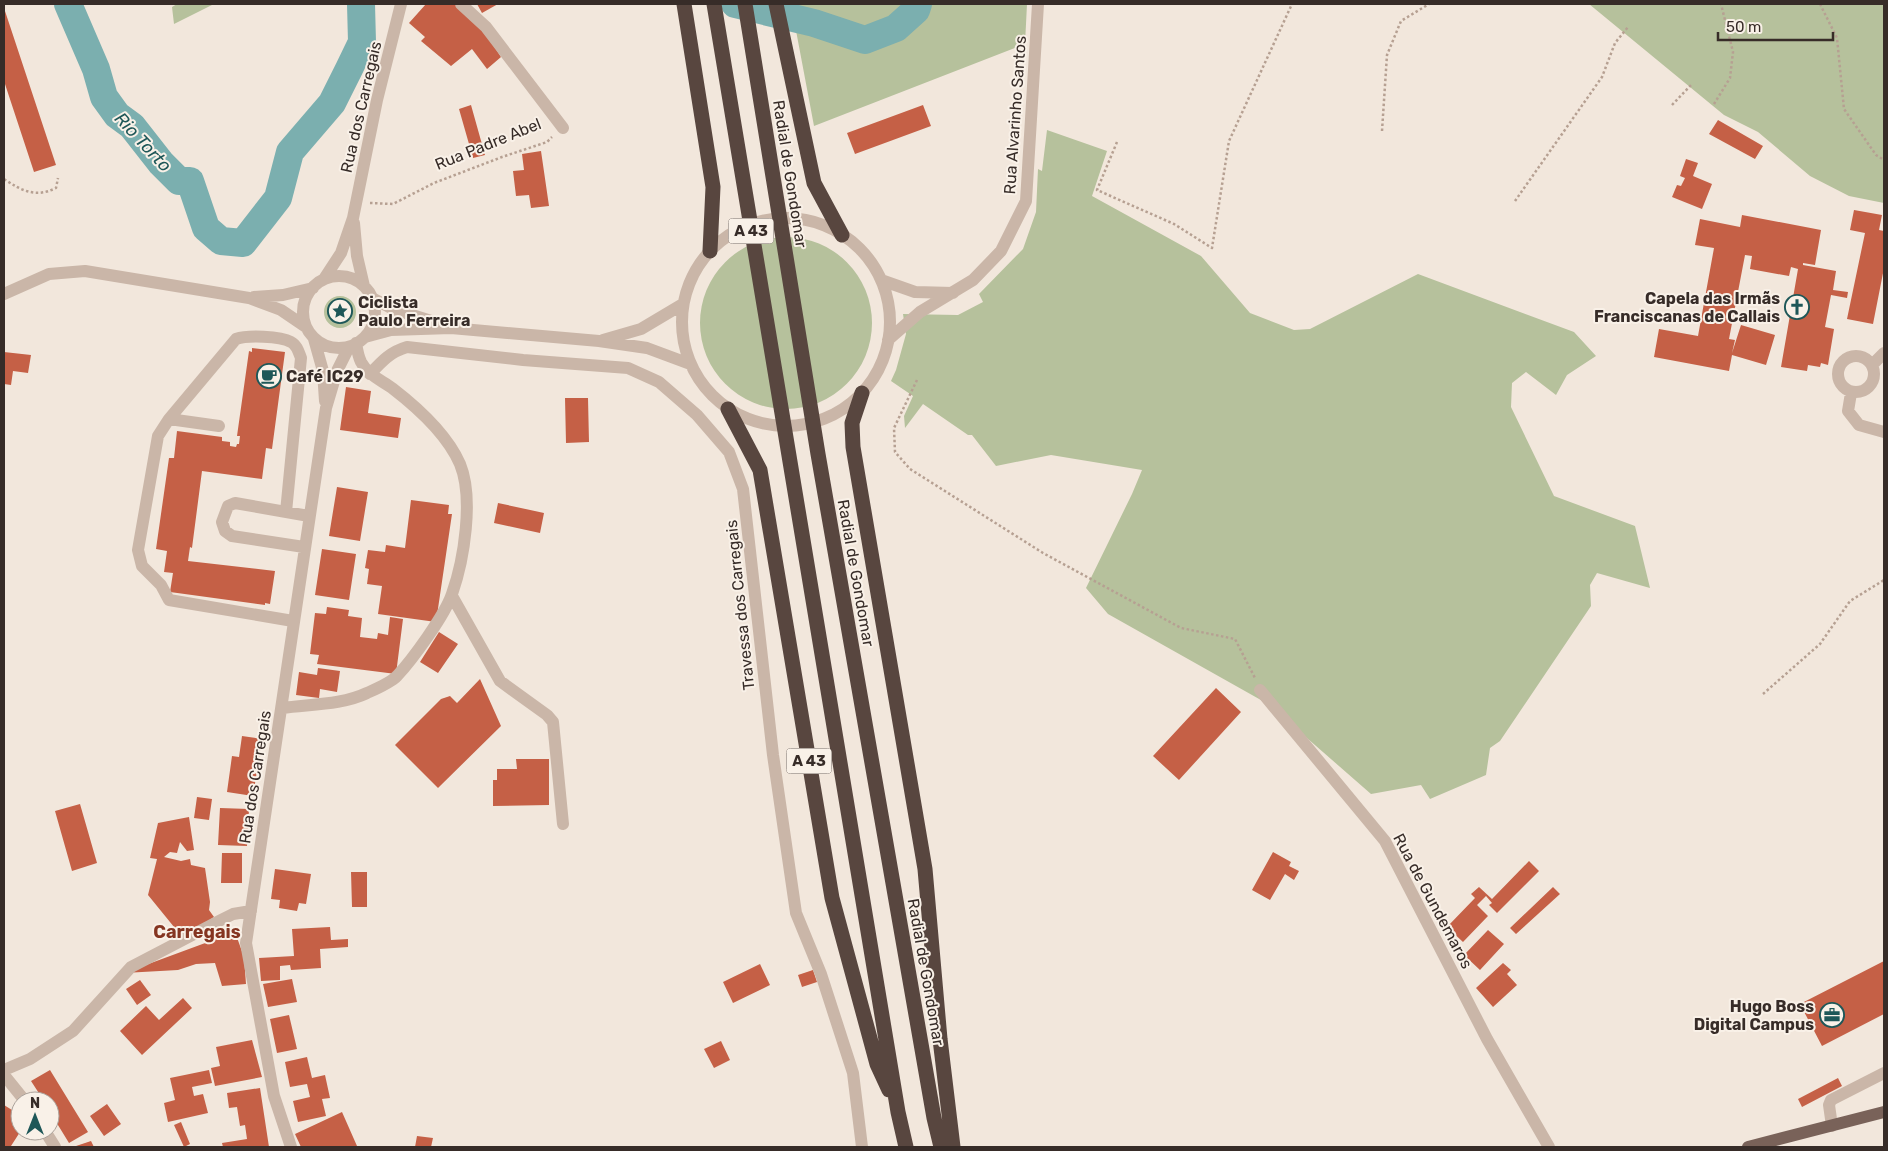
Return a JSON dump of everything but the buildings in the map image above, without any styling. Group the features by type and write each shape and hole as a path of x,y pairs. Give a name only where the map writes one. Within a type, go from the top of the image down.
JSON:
{"highway":[{"name":"A 43","path":"684,4 712,187 710,250"},
{"name":"A 43","path":"714,4 788,459 898,1112 906,1147"},
{"name":"Radial de Gondomar","path":"745,4 818,454 934,1118 941,1147"},
{"path":"776,4 814,183 842,235"},
{"path":"862,393 852,423 852,447 925,868 940,1039 953,1147"},
{"name":"A 43","path":"728,409 760,470 832,898 877,1064 898,1112"}],"main road":[{"path":"1748,1147 1884,1112"}],"street":[{"name":"Rua dos Carregais","path":"324,279 341,252 353,218 377,100 401,4"},
{"name":"Rua Padre Abel","path":"461,4 486,27 563,128"},
{"name":"Rua Alvarinho Santos","path":"888,340 920,312 956,293 973,280 1001,250 1026,201 1038,4"},
{"name":"Rua dos Carregais","path":"353,218 357,256 364,286"},
{"path":"776,219 804,220 823,225 842,235 858,247 871,262 881,280 888,306 888,340 877,371 862,393 846,407 828,417 809,423 788,426 761,423 728,409 700,382 690,364 682,331 683,304 688,285 697,267 710,250 725,237 743,227 776,219"},
{"path":"4,294 49,274 85,272 249,298 281,310 306,327"},
{"path":"357,343 373,325 375,312 372,298 364,286 352,279 338,276 324,279 312,288 305,300 302,314 306,327 314,339 326,346 340,349 357,343 391,330 451,328 599,341 648,348 690,364"},
{"path":"881,280 915,292 956,293"},
{"path":"249,298 283,295 312,288"},
{"path":"372,298 394,309 451,328"},
{"path":"599,341 641,329 683,304"},
{"path":"286,512 301,358 296,346 290,341 246,336 236,339 168,419 158,436 138,550 142,566 161,585 169,600 293,621"},
{"name":"Rua dos Carregais","path":"314,339 323,371 326,408"},
{"name":"Rua dos Carregais","path":"291,1147 274,1096 246,943 326,408 337,371 357,343"},
{"path":"282,708 350,700 368,693 396,677 436,623 452,596 466,526 468,492 460,464 427,419 392,388 370,374 361,361 357,343"},
{"name":"Travessa dos Carregais","path":"370,374 394,350 407,347 523,360 628,368 659,382 697,416 729,452 743,489 773,755 796,913 821,974 852,1073 862,1147"},
{"path":"1872,365 1884,353"},
{"path":"1861,356 1872,365 1874,379 1866,391 1851,393 1840,384 1837,370 1846,358 1861,356"},
{"path":"1851,393 1848,411 1859,425 1884,432"},
{"path":"168,419 219,426"},
{"path":"304,547 232,536 226,531 222,522 228,506 235,503 309,516"},
{"path":"452,596 500,681 548,715 553,722 562,824"},
{"name":"Rua de Gundemaros","path":"1260,690 1385,841 1488,1039 1549,1147"},
{"path":"4,1070 30,1058 73,1031 132,967 233,914 251,911"},
{"path":"1832,1126 1829,1104 1832,1100 1884,1073"},
{"path":"4,1075 17,1091"}],"path":[{"path":"1117,142 1097,190 1174,224 1212,248 1229,141 1292,4"},
{"path":"1382,131 1387,55 1401,21 1429,4"},
{"path":"1714,104 1730,78 1733,52 1721,4"},
{"path":"1820,4 1837,38 1844,109 1876,155 1884,160"},
{"path":"1515,201 1602,77 1615,43 1628,26"},
{"path":"1672,106 1692,84"},
{"name":"Rua Padre Abel","path":"357,200 376,204 393,204 434,183 502,156 547,142 563,128"},
{"path":"4,179 20,190 44,194 56,188 58,178"},
{"path":"917,380 894,428 895,452 910,469 1043,553 1182,628 1235,639 1260,690"},
{"path":"1762,694 1820,644 1850,601 1884,580"}],"green space":[{"path":"177,4 214,4 174,24 172,7"},
{"path":"791,4 1027,4 1025,44 814,126"},
{"path":"1589,4 1884,4 1884,203 1849,196 1810,176 1758,132 1724,115"},
{"path":"1047,130 1107,151 1092,196 1201,256 1250,313 1294,330 1310,329 1418,274 1574,332 1596,356 1567,375 1556,395 1526,372 1512,383 1511,407 1554,496 1635,526 1650,588 1597,573 1590,585 1591,606 1500,741 1490,748 1486,775 1430,799 1421,785 1371,794 1268,704 1108,614 1086,588 1142,470 1051,455 996,466 972,435 968,435 923,404 905,428 904,416 913,396 891,381 906,334 903,314 958,315 983,302 979,294 1023,249 1036,212 1038,169 1042,171"},
{"path":"794,237 811,240 827,247 841,256 853,268 869,298 872,323 871,340 866,356 853,378 841,390 811,406 778,409 761,406 745,399 731,390 719,378 703,348 700,315 703,298 710,282 719,268 731,256 761,240"},
{"path":"340,296 351,301 356,312 351,323 340,328 329,323 324,312 329,301"}],"waterway":[{"name":"Rio Torto","path":"68,4 96,69 104,97 117,115 132,126 161,163 179,181 190,181 206,228 221,241 243,243 278,198 290,152 332,103 349,69 362,42 361,4"},
{"name":"Rio Torto","path":"735,4 814,23 865,40 896,28 916,10 918,4"}],"place":[{"name":"Capela das Irmãs Franciscanas de Callais","path":"1797,307"},
{"name":"Ciclista Paulo Ferreira","path":"340,311"},
{"name":"Café IC29","path":"269,376"},
{"name":"Hugo Boss Digital Campus","path":"1832,1015"}],"district":[{"name":"Carregais","path":"197,932"}]}
